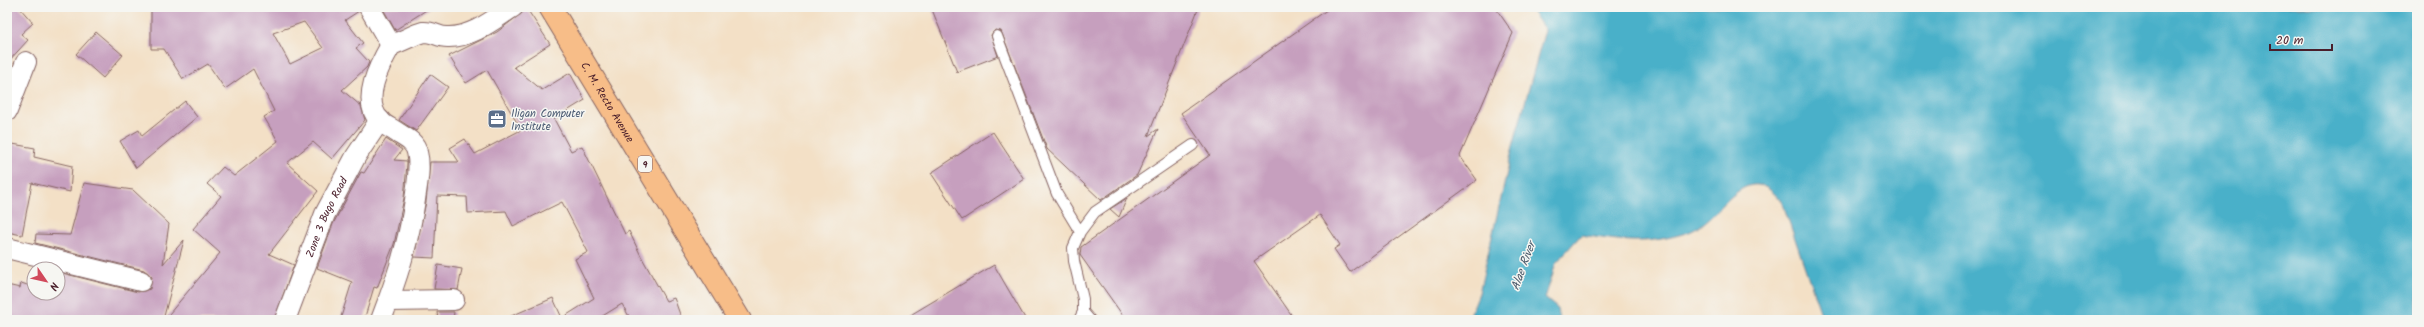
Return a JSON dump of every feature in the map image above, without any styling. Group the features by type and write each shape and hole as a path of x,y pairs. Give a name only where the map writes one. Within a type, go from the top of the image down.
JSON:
{"highway":[{"name":"C. M. Recto Avenue","path":"550,7 740,320"}],"street":[{"path":"369,7 391,44"},
{"path":"391,44 406,40 421,32 433,32 442,37 465,36 514,7"},
{"path":"381,320 407,249 418,180 417,152 414,145 408,139 380,120 373,106 372,94 375,79 391,44"},
{"path":"7,111 26,62"},
{"name":"Zone 3 Bugo Road","path":"284,320 325,214 356,156 380,120"},
{"path":"7,248 141,281"},
{"path":"389,300 454,300"}],"lane":[{"path":"997,36 1057,194 1080,232"},
{"path":"1090,320 1081,316 1083,299 1074,261 1073,248 1080,232 1095,212 1193,145"}],"water":[{"name":"Alae River","path":"1529,7 2417,7 2417,320 1823,320 1783,204 1770,190 1757,185 1745,187 1734,194 1701,226 1689,232 1647,241 1610,239 1581,235 1556,263 1545,298 1558,309 1560,320 1468,320 1479,293 1513,146 1545,30"}],"building":[{"path":"7,7 19,7 33,23 21,34 28,40 7,63"},
{"path":"151,7 358,7 359,11 345,20 363,43 356,48 369,62 367,67 342,90 361,106 365,120 332,159 313,142 287,163 318,191 269,254 294,265 274,320 164,320 220,253 193,229 221,196 207,184 223,167 234,176 278,141 264,117 274,111 253,69 225,89 208,64 183,79 164,49 151,49","holes":["304,22 323,48 290,64 273,33"]},
{"path":"382,7 431,7 395,30"},
{"path":"931,7 1199,7 1148,136 1158,129 1137,175 1101,200 1047,149 1001,31 995,30 991,35 998,56 957,72"},
{"path":"1331,7 1495,7 1513,33 1460,156 1477,180 1350,272 1334,249 1340,245 1320,215 1254,261 1295,320 1126,320 1080,255 1081,247 1210,155 1181,113"},
{"path":"527,9 550,44 514,67 542,90 570,73 585,100 554,119 571,151 582,146 625,234 629,231 666,301 674,298 682,320 631,320 622,304 596,320 502,320 553,298 562,318 594,298 575,259 588,252 562,202 513,226 506,211 468,213 467,197 437,196 434,258 414,257 426,202 430,162 459,162 450,148 465,139 475,154 521,130 487,70 466,83 449,56 497,32"},
{"path":"96,32 123,55 103,78 76,54"},
{"path":"430,74 448,87 416,131 399,120"},
{"path":"185,101 197,117 136,168 120,141 139,130 142,136"},
{"path":"993,132 1024,179 962,220 931,173"},
{"path":"386,139 402,150 394,160 407,161 404,198 394,244 377,288 374,287 364,320 340,320 352,282 317,268 333,224 361,172 364,173"},
{"path":"7,143 35,148 34,157 72,166 70,192 32,183 22,235 7,232"},
{"path":"84,183 133,190 169,224 163,264 184,240 163,320 7,320 7,285 20,288 21,283 26,285 26,301 66,301 66,274 138,292 150,289 152,277 144,270 35,243 36,234 70,235"},
{"path":"1127,198 1119,217 1110,209"},
{"path":"438,265 462,269 458,290 434,289"},
{"path":"994,265 1026,320 902,320"},
{"path":"437,312 454,312 453,320 438,320"}],"place":[{"name":"Iligan Computer Institute","path":"497,119"}]}
